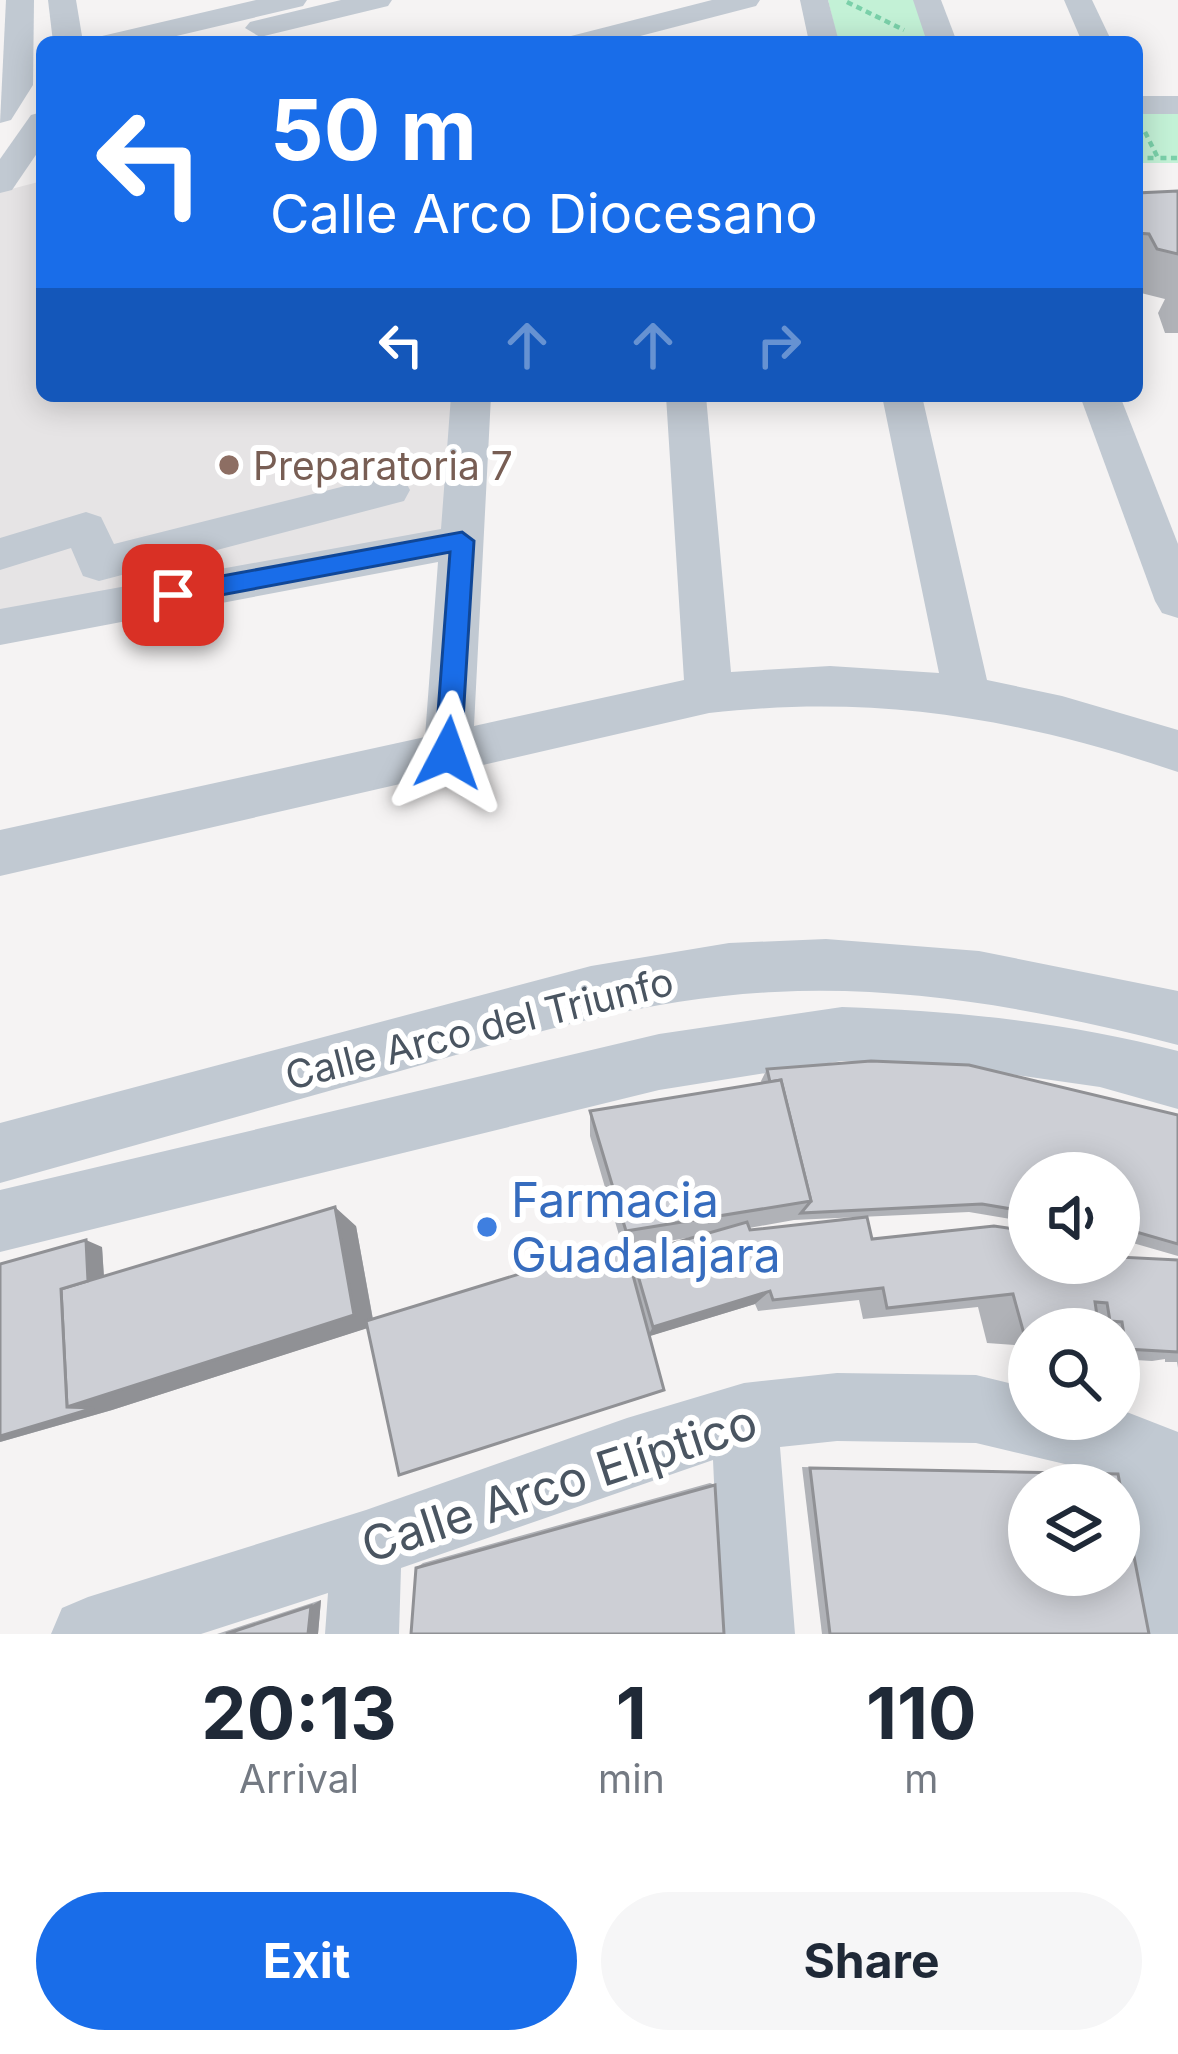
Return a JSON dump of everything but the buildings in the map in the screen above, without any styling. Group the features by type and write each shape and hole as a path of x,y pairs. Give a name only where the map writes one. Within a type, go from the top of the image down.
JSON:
{"street":[{"path":"17,80 20,0"},
{"path":"62,0 67,36"},
{"path":"138,36 293,0"},
{"path":"225,36 378,0"},
{"path":"657,33 746,0"},
{"path":"814,0 823,36"},
{"path":"927,0 940,36"},
{"path":"1078,0 1094,36"},
{"path":"1143,105 1178,105"},
{"path":"0,184 36,131"},
{"path":"0,184 36,177"},
{"path":"448,753 471,402"},
{"path":"686,402 709,694"},
{"path":"903,402 967,694"},
{"path":"1102,402 1178,601"},
{"path":"1130,470 1178,469"},
{"path":"0,554 86,528 98,564 388,490"},
{"path":"340,502 347,562"},
{"path":"0,627 462,541"},
{"path":"0,853 709,694 786,682 884,684 967,694 1080,716 1178,751"},
{"name":"Calle Arco del Triunfo","path":"0,1153 518,1011 643,982 774,966 895,967 1075,990 1178,1018"},
{"name":"Calle Arco del Triunfo","path":"0,1221 659,1062 842,1034 961,1039 1100,1059 1178,1080"},
{"name":"Calle Arco Elíptico","path":"88,1634 744,1417 837,1406 976,1409 1155,1456"},
{"path":"744,1417 758,1634"},
{"path":"1155,1456 1174,1634"},
{"path":"362,1634 366,1545"}],"path":[{"path":"843,0 905,32"},
{"path":"1143,158 1157,158"}],"shaded area":[{"name":"Preparatoria 7","path":"36,183 36,402 462,402 452,534 0,621 0,192"}],"green space":[{"path":"828,0 918,0 931,36 837,36"},
{"path":"1143,108 1178,108 1178,163 1143,163"}],"place":[{"name":"Preparatoria 7","path":"229,465"},
{"name":"Farmacia Guadalajara","path":"487,1227"}],"route":[{"path":"173,595 462,541 448,753"}]}
